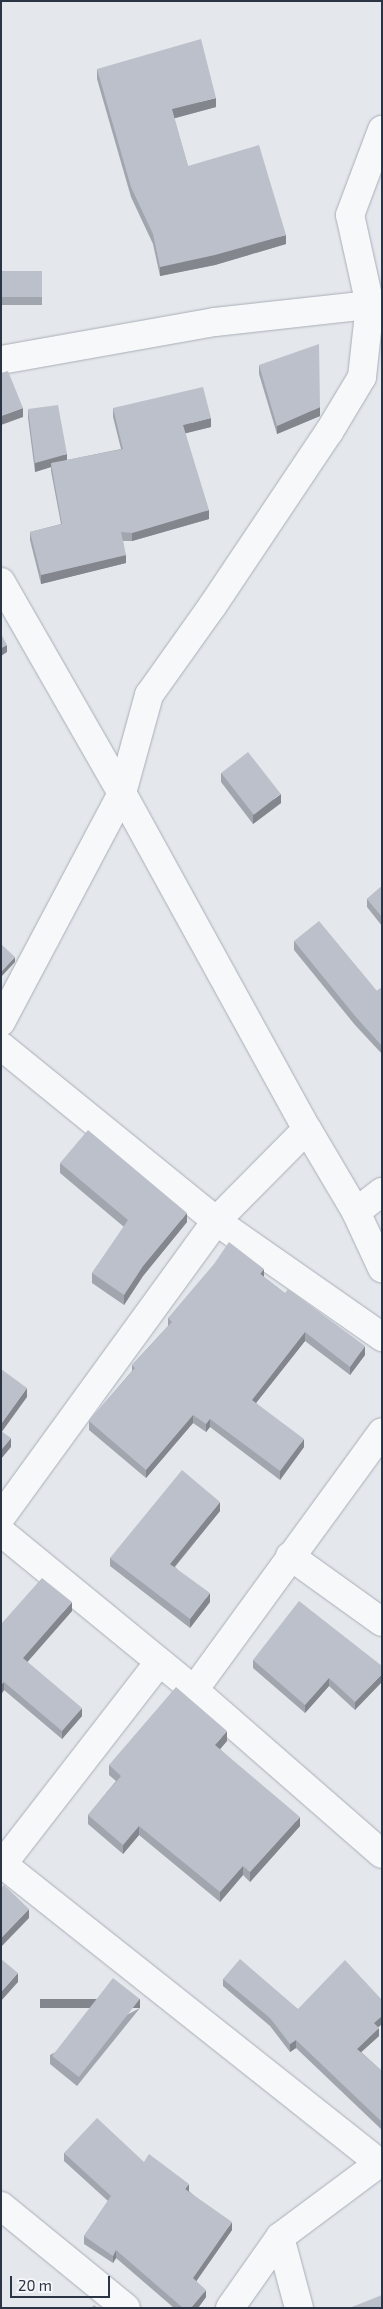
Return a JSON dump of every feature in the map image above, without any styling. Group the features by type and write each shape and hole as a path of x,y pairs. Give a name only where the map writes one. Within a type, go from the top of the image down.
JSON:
{"street":[{"path":"1,1022 122,793 149,695 324,441 362,377 370,305 350,215 382,130"},
{"path":"1,360 215,322 370,305"},
{"path":"1,582 122,793 307,1129 356,1212 382,1268"},
{"path":"1,1046 216,1221 382,1337"},
{"path":"1,1517 216,1221 307,1129"},
{"path":"356,1212 382,1192"},
{"path":"194,1690 382,1432"},
{"path":"1,1532 194,1690 382,1854"},
{"path":"290,1556 382,1622"},
{"path":"159,1662 2,1864 380,2162 280,2237 230,2308"},
{"path":"1,2206 126,2308"},
{"path":"280,2237 299,2308"}],"building":[{"path":"201,39 216,98 172,109 188,166 259,145 286,235 215,255 160,267 153,234 131,187 97,69"},
{"path":"1,271 42,271 42,297 1,297"},
{"path":"319,344 320,407 277,426 259,365"},
{"path":"8,371 23,408 1,416 1,373"},
{"path":"203,387 211,418 183,425 209,510 132,533 121,532 126,555 41,575 30,532 62,524 51,463 123,449 113,408"},
{"path":"58,405 67,454 35,463 28,409"},
{"path":"1,634 7,645 1,648"},
{"path":"248,752 281,794 254,815 221,773"},
{"path":"382,886 382,917 367,899"},
{"path":"319,921 377,991 382,987 382,1046 294,941"},
{"path":"1,944 15,957 1,972"},
{"path":"88,1130 187,1213 143,1266 124,1295 92,1273 128,1220 60,1163"},
{"path":"229,1242 264,1269 260,1274 285,1293 288,1289 365,1346 350,1367 305,1332 252,1400 304,1439 280,1471 210,1419 206,1424 193,1415 146,1470 89,1421 135,1368 132,1365 172,1322 168,1318 214,1264"},
{"path":"1,1369 27,1388 1,1424"},
{"path":"1,1431 11,1438 1,1450"},
{"path":"182,1470 220,1502 170,1564 210,1593 190,1619 110,1558"},
{"path":"42,1578 72,1602 23,1658 82,1708 62,1731 4,1682 1,1684 1,1622"},
{"path":"299,1601 382,1666 382,1674 355,1702 329,1678 305,1705 253,1660"},
{"path":"176,1687 227,1731 215,1745 300,1817 250,1872 243,1866 220,1892 139,1826 123,1845 88,1815 121,1776 109,1765"},
{"path":"4,1885 29,1909 1,1938 1,1888"},
{"path":"1,1959 18,1973 1,1992"},
{"path":"240,1959 298,2009 345,1960 382,2000 382,2016 374,2023 379,2028 357,2049 382,2071 382,2122 296,2040 290,2044 270,2018 223,1979"},
{"path":"113,1978 140,1999 79,2077 52,2056"},
{"path":"97,2118 144,2162 149,2154 189,2184 185,2189 232,2222 193,2278 206,2290 191,2308 183,2308 116,2250 113,2256 84,2236 111,2196 64,2153"},
{"path":"382,2295 382,2308 352,2307"}]}
